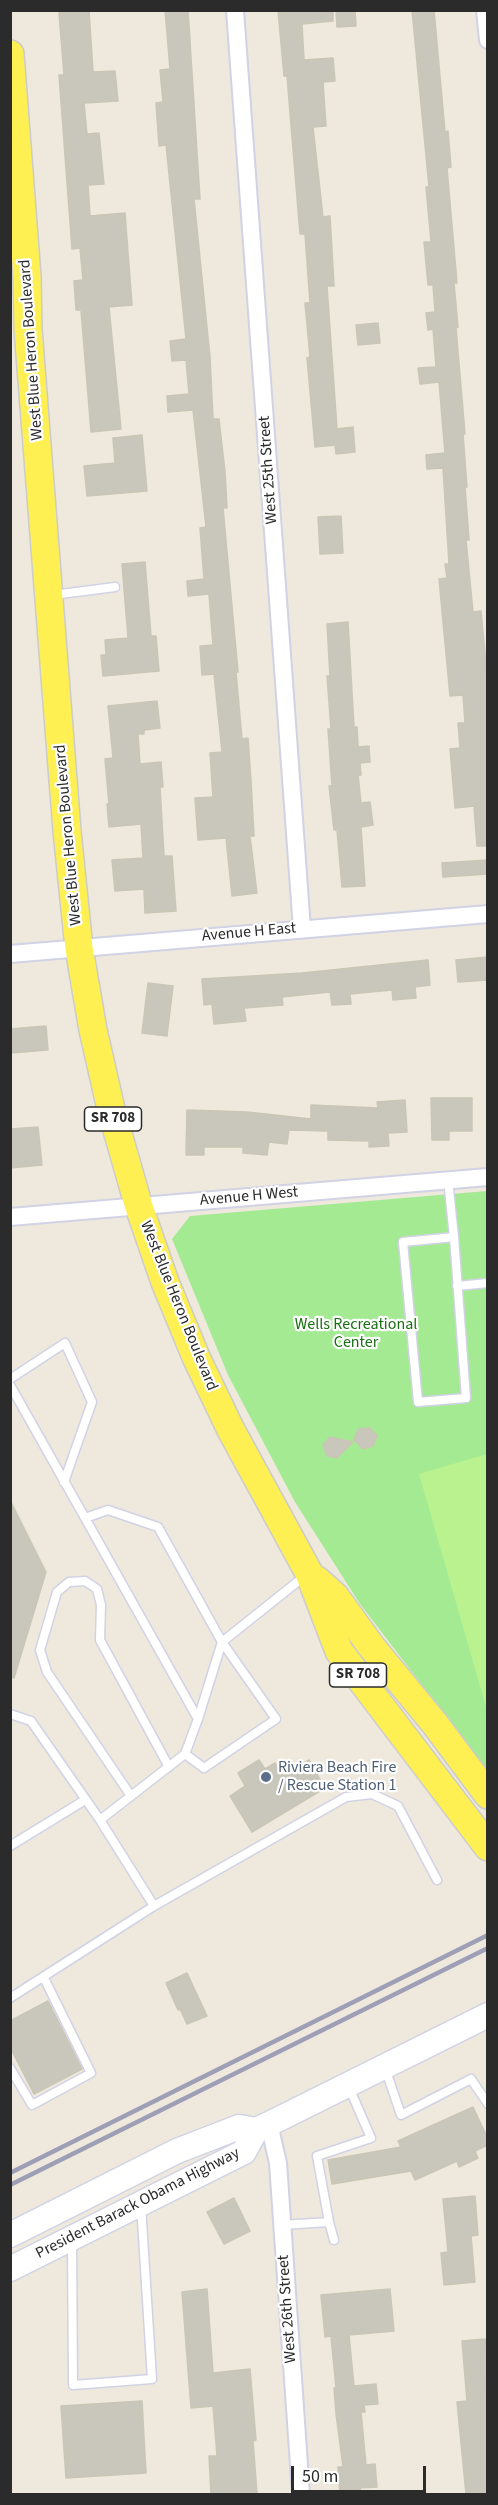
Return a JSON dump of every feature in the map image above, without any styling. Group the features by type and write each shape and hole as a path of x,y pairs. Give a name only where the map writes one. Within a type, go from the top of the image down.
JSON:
{"main road":[{"name":"West Blue Heron Boulevard","path":"10,54 17,231 28,329 67,831 79,948 93,1030 111,1109 139,1207 165,1282 196,1357 231,1431 309,1573 339,1651 488,1847"},
{"name":"West Blue Heron Boulevard","path":"309,1573 335,1596 371,1646 435,1724 488,1795"},
{"name":"President Barack Obama Highway","path":"10,2235 177,2151 239,2127 262,2127 488,2015"},
{"name":"President Barack Obama Highway","path":"10,2269 244,2152 262,2127"}],"street":[{"name":"West 25th Street","path":"235,10 302,929"},
{"path":"485,10 488,40"},
{"name":"Avenue H East","path":"10,954 488,914"},
{"name":"Avenue H West","path":"10,1217 488,1177"},
{"name":"West 26th Street","path":"262,2127 278,2163 301,2494"}],"lane":[{"path":"50,595 115,587"},
{"path":"448,1180 454,1237 466,1398 418,1402 403,1242 454,1237"},
{"path":"457,1286 488,1283"},
{"path":"10,1379 65,1343 92,1402 64,1482"},
{"path":"10,1386 198,1719"},
{"path":"85,1518 108,1510 158,1527 222,1642 276,1719 204,1768 185,1754"},
{"path":"100,1820 185,1754 222,1642 309,1573"},
{"path":"131,1796 47,1672 40,1650 57,1592 69,1582 85,1581 97,1589 101,1605 100,1640 169,1767"},
{"path":"10,1714 32,1721 100,1820 154,1906"},
{"path":"10,1998 154,1906 346,1797 372,1794 398,1806 437,1880"},
{"path":"10,1846 85,1800"},
{"path":"10,2068 32,2105 91,2073 44,1978"},
{"path":"385,2066 400,2115 471,2079 488,2103"},
{"path":"334,2240 328,2222 317,2156 372,2138 348,2085"},
{"path":"72,2238 73,2385 152,2379 141,2203"},
{"path":"282,2225 328,2222"}],"green space":[{"name":"Wells Recreational Center","path":"487,1191 487,1770 360,1604 295,1502 228,1375 172,1239 190,1216"},
{"path":"487,1454 488,1706 486,1707 419,1474"}],"building":[{"path":"89,10 93,72 115,71 118,101 84,103 87,134 99,133 104,184 88,185 90,216 125,213 132,305 109,307 121,429 91,432 81,310 76,310 74,281 83,280 80,248 72,249 59,75 64,75 59,13"},
{"path":"165,10 188,10 200,199 194,199 210,357 213,419 219,419 225,472 227,508 223,508 242,739 248,738 254,836 250,836 257,893 232,896 226,838 198,840 195,798 213,797 210,753 222,752 214,674 202,675 200,646 213,645 209,594 188,596 187,581 204,579 200,528 206,527 193,410 168,412 167,396 189,394 186,360 172,361 170,341 186,339 166,145 159,146 156,103 163,102 160,70 170,69"},
{"path":"278,10 333,10 333,21 302,24 304,60 333,58 335,81 323,82 326,126 313,127 323,217 330,216 334,286 327,286 337,429 353,427 355,452 336,454 335,445 315,447 307,358 310,357 305,303 310,303 305,234 300,234 287,76 284,76"},
{"path":"336,10 355,10 356,26 337,27"},
{"path":"412,10 434,10 445,132 448,131 451,167 447,168 457,283 454,283 458,327 456,328 465,434 463,434 469,540 466,540 473,612 481,611 488,701 488,846 477,846 474,806 455,808 450,749 460,748 458,723 465,723 463,695 450,696 439,579 447,578 445,564 449,564 443,468 427,469 426,455 445,453 439,382 420,384 418,368 436,367 433,329 428,330 426,313 435,312 433,285 428,285 424,242 431,242 426,187 429,187"},
{"path":"378,323 380,343 358,345 356,325"},
{"path":"142,435 147,491 87,496 84,466 115,463 113,438"},
{"path":"341,516 343,553 320,554 318,517"},
{"path":"145,562 151,636 156,636 159,671 103,676 101,655 106,655 105,640 128,638 122,564"},
{"path":"348,622 354,727 357,727 358,747 369,746 370,762 360,763 361,775 358,775 361,803 370,802 373,825 361,827 365,886 342,887 337,830 334,830 329,786 332,786 328,729 331,729 327,676 330,676 327,624"},
{"path":"157,701 160,728 144,730 144,734 138,734 140,764 161,762 164,856 172,856 176,911 145,913 144,889 115,891 112,860 143,858 141,824 109,827 105,759 113,758 108,706"},
{"path":"488,860 488,874 443,877 442,863"},
{"path":"488,957 488,980 458,982 456,960"},
{"path":"428,960 430,985 415,987 416,998 393,1000 392,990 350,994 351,1004 332,1005 330,992 282,997 283,1005 244,1008 246,1021 214,1024 212,1004 204,1005 202,979 302,973"},
{"path":"148,983 173,986 167,1036 142,1033"},
{"path":"46,1026 48,1050 10,1053 10,1029"},
{"path":"431,1098 472,1098 472,1131 449,1131 449,1140 432,1140"},
{"path":"405,1100 407,1132 388,1133 389,1146 369,1147 369,1141 328,1140 328,1131 289,1130 287,1144 269,1142 267,1155 243,1153 243,1147 204,1147 204,1155 186,1155 187,1110 247,1112 311,1119 311,1105 378,1108 377,1102"},
{"path":"38,1127 42,1165 10,1168 10,1129"},
{"path":"370,1428 377,1436 373,1446 363,1449 354,1440 358,1429"},
{"path":"330,1437 353,1442 337,1458 327,1456 323,1445"},
{"path":"10,1500 46,1572 14,1678 10,1677"},
{"path":"259,1760 265,1769 275,1763 283,1776 309,1760 325,1788 252,1832 230,1796 245,1786 238,1773"},
{"path":"187,1973 207,2016 187,2024 166,1983"},
{"path":"48,2001 82,2069 34,2094 10,2047 10,2021"},
{"path":"473,2107 488,2139 488,2145 475,2151 478,2158 459,2167 457,2161 415,2180 411,2171 332,2184 328,2160 401,2147 398,2141"},
{"path":"475,2196 478,2235 471,2236 475,2282 444,2285 441,2253 448,2252 443,2199"},
{"path":"234,2198 250,2231 224,2244 207,2212"},
{"path":"207,2289 213,2373 250,2369 256,2440 253,2441 257,2494 211,2494 209,2456 217,2456 213,2406 191,2408 182,2292"},
{"path":"390,2289 394,2331 349,2335 354,2386 376,2384 378,2404 364,2405 365,2412 361,2412 366,2465 375,2464 377,2487 360,2488 361,2494 340,2494 338,2467 343,2467 336,2414 334,2388 336,2388 331,2336 325,2337 321,2295"},
{"path":"485,2339 488,2372 488,2378 485,2378 488,2408 488,2494 466,2494 457,2402 467,2401 462,2341"},
{"path":"142,2401 146,2473 66,2478 61,2406"}],"railway":[{"path":"10,2173 488,1935"},
{"path":"10,2185 488,1948"}],"place":[{"name":"Riviera Beach Fire / Rescue Station 1","path":"266,1777"}]}
